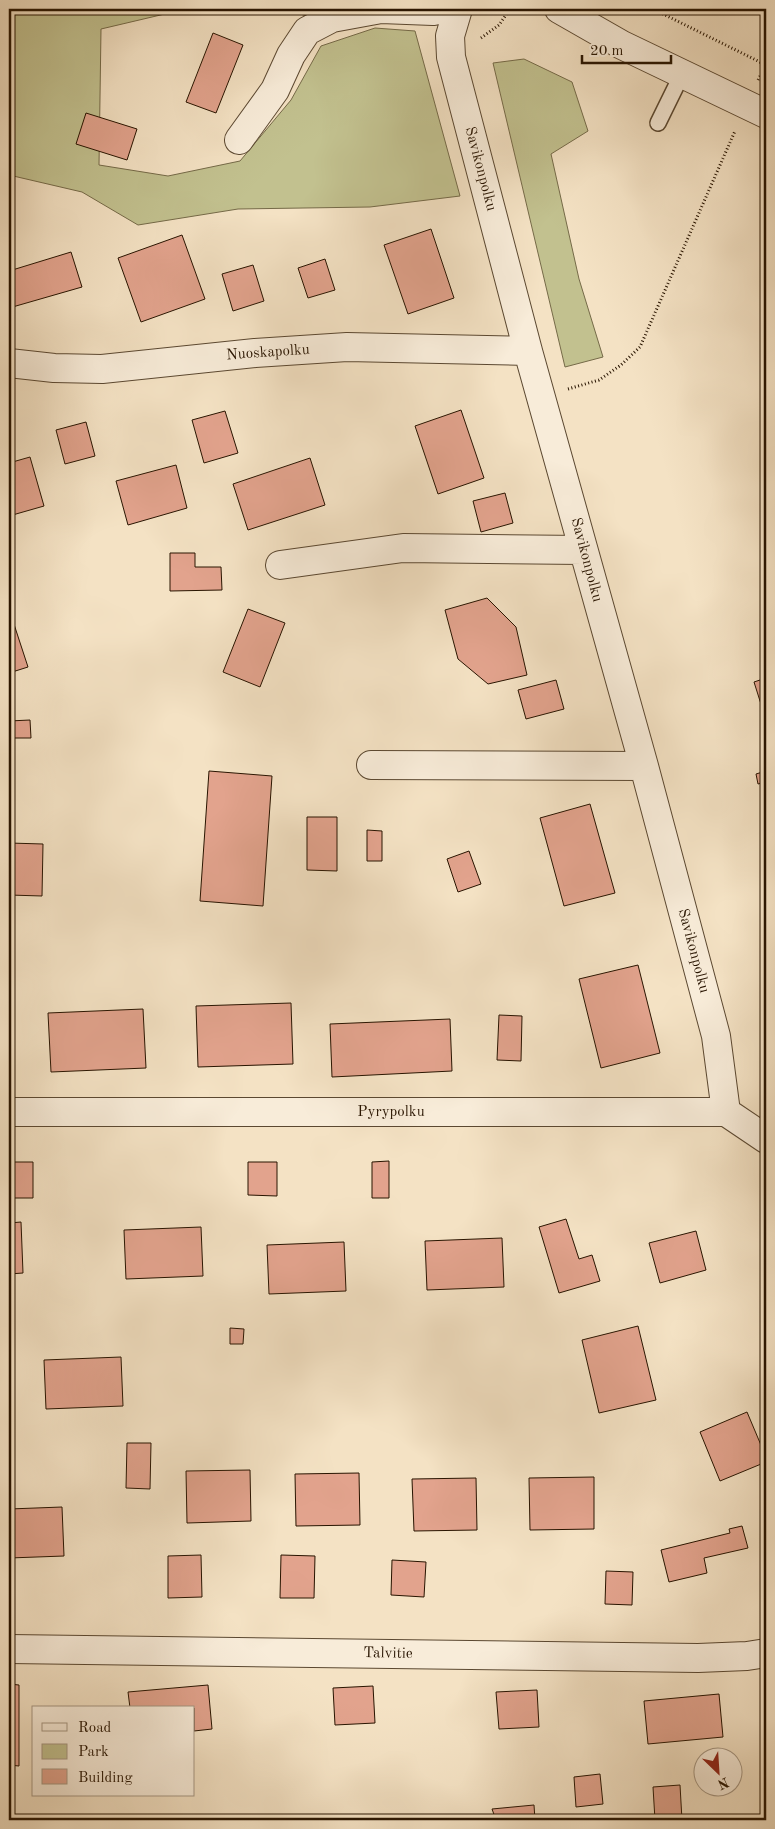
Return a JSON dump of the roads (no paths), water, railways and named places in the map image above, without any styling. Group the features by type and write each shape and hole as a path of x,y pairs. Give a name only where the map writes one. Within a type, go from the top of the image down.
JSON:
{"street":[{"path":"240,140 275,90 291,55 307,31 332,18 381,10 433,11 442,9"},
{"name":"Savikonpolku","path":"458,9 450,36 451,57 528,352 644,766 716,1036 726,1112"},
{"path":"559,9 622,45 756,110"},
{"name":"Nuoskapolku","path":"9,363 54,368 102,369 255,353 346,348 528,352"},
{"path":"280,565 403,548 583,550"},
{"path":"371,765 644,766"},
{"name":"Pyrypolku","path":"9,1112 726,1112"},
{"path":"726,1112 766,1139"},
{"name":"Talvitie","path":"9,1649 698,1658 747,1656 766,1653"}],"lane":[{"path":"658,123 682,74"}]}
